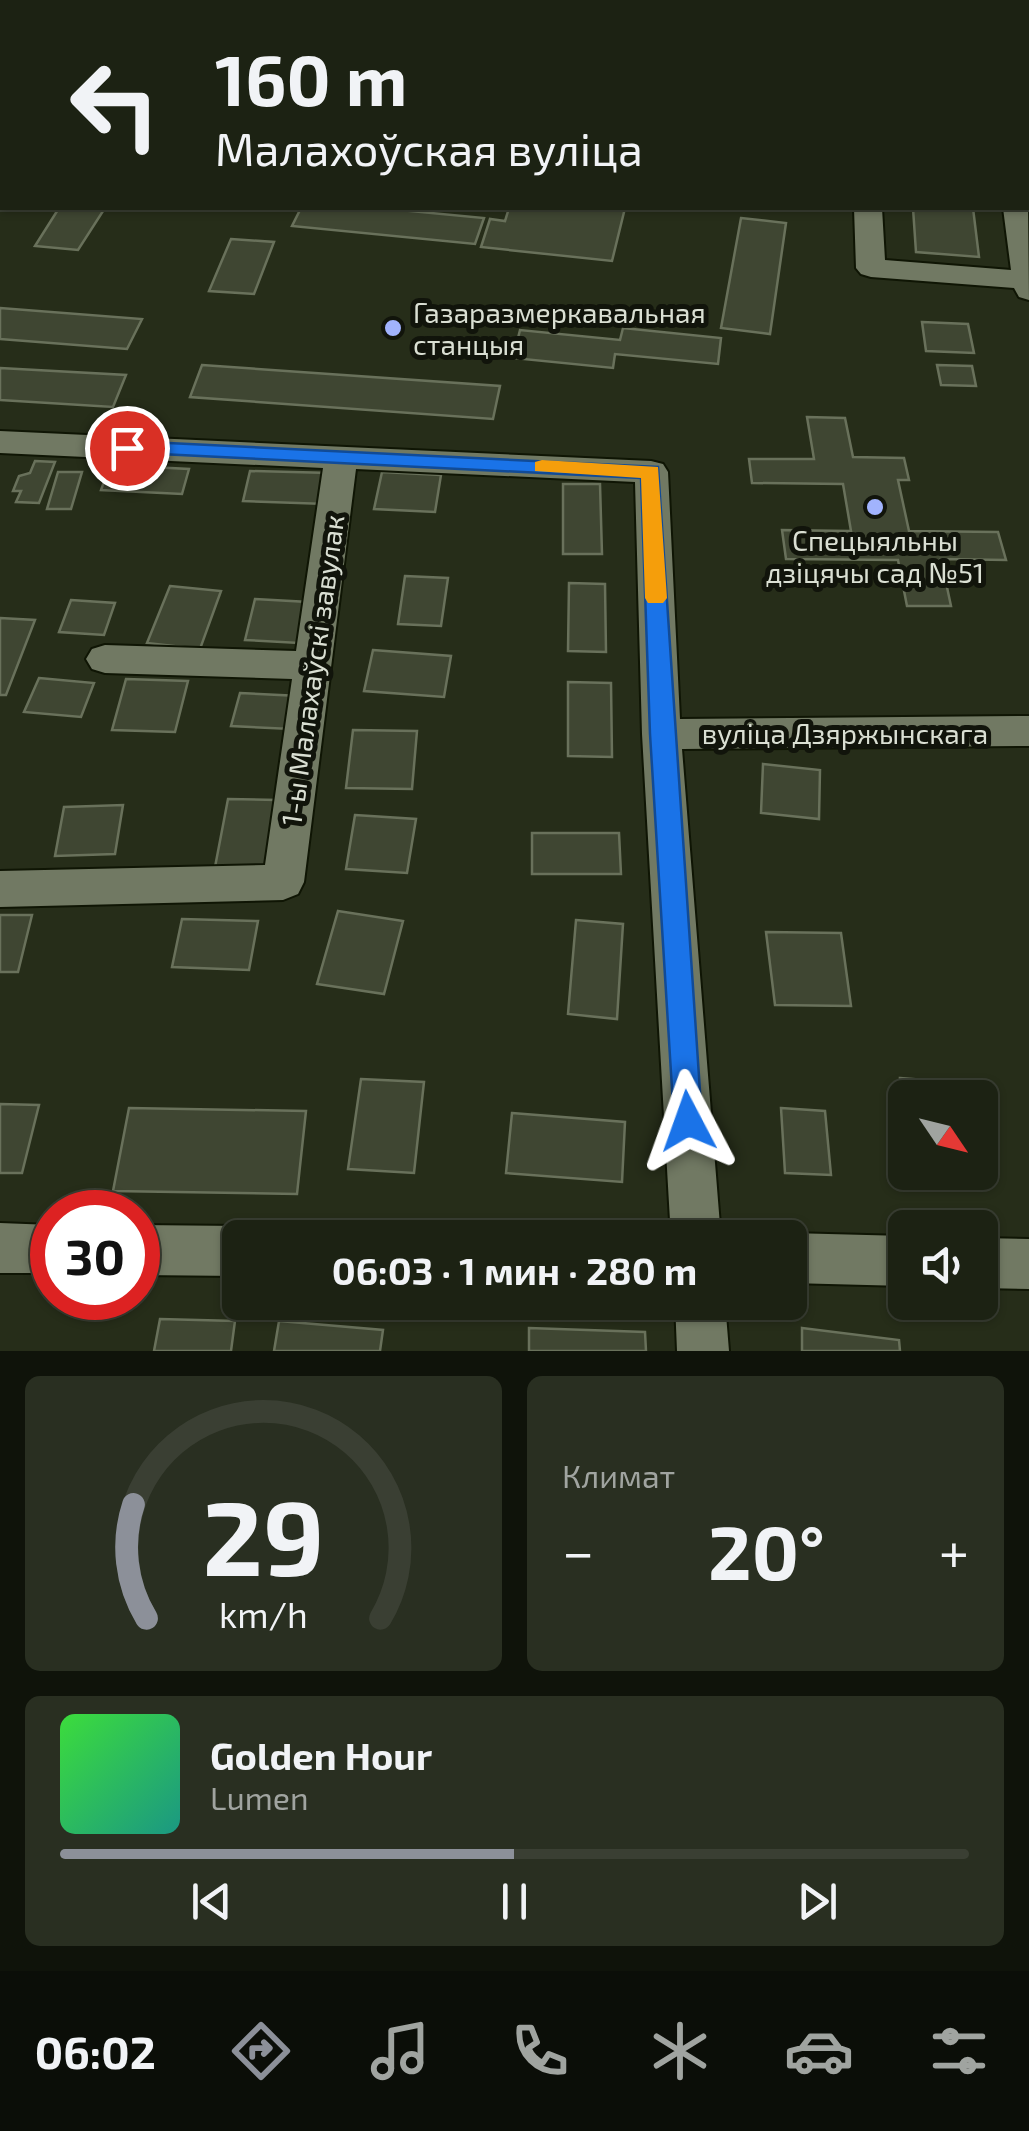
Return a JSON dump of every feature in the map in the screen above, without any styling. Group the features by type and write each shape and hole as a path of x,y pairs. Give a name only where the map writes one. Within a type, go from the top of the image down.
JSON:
{"street":[{"path":"868,210 872,268 1027,286 1021,210"},
{"path":"0,442 651,472 661,734 695,1220"},
{"name":"1-ы Малахаўскі завулак","path":"0,889 282,882 341,458"},
{"path":"105,659 312,666"},
{"name":"вуліца Дзяржынскага","path":"661,734 1029,731"},
{"path":"0,1248 30,1249"},
{"path":"160,1250 222,1251"},
{"path":"807,1258 888,1261"},
{"path":"998,1263 1029,1264"},
{"path":"701,1320 703,1351"}],"building":[{"path":"58,210 104,210 78,250 35,246"},
{"path":"300,210 400,210 484,218 475,244 292,226"},
{"path":"508,210 625,210 612,261 481,247 490,219 505,221"},
{"path":"913,210 973,210 979,257 916,252"},
{"path":"741,218 786,223 770,334 721,328"},
{"path":"231,239 274,242 254,294 209,291"},
{"path":"0,308 142,319 127,349 0,339"},
{"path":"922,322 968,324 974,353 926,351"},
{"path":"623,328 721,338 718,364 615,354 613,368 513,358 520,330 620,340"},
{"path":"202,365 500,386 493,419 190,397"},
{"path":"937,365 972,366 976,386 941,385"},
{"path":"0,368 126,375 113,407 0,400"},
{"name":"Спецыяльны дзіцячы сад №51","path":"807,417 845,418 853,457 904,458 909,480 898,480 909,531 998,532 1006,560 941,559 951,606 907,606 898,560 786,559 782,530 851,531 843,484 752,483 749,459 814,459"},
{"path":"35,461 55,462 39,503 16,502 21,491 13,491 19,476 30,473"},
{"path":"110,465 189,469 182,494 101,490"},
{"path":"250,471 331,473 326,504 243,501"},
{"path":"58,472 82,472 71,509 47,509"},
{"path":"382,472 441,475 435,512 374,509"},
{"path":"563,484 600,484 602,554 563,554"},
{"path":"405,576 448,578 441,626 398,624"},
{"path":"569,583 605,584 606,652 568,651"},
{"path":"170,586 221,591 200,649 147,643"},
{"path":"255,599 308,602 299,643 245,640"},
{"path":"71,600 115,603 104,635 59,632"},
{"path":"0,618 35,620 6,695 0,695"},
{"path":"373,650 451,656 444,697 364,691"},
{"path":"39,678 94,683 81,717 24,712"},
{"path":"126,679 188,681 175,732 112,730"},
{"path":"568,682 611,683 612,757 568,756"},
{"path":"240,693 299,696 291,729 231,726"},
{"path":"353,730 417,731 412,789 346,788"},
{"path":"763,764 820,770 819,819 761,813"},
{"path":"228,799 277,800 267,868 215,867"},
{"path":"123,805 115,854 55,856 64,807"},
{"path":"355,815 416,819 407,873 346,869"},
{"path":"532,833 619,833 621,874 532,874"},
{"path":"338,911 403,921 384,994 317,984"},
{"path":"0,915 32,915 18,972 0,972"},
{"path":"182,919 258,921 249,970 172,967"},
{"path":"576,920 623,924 617,1019 568,1014"},
{"path":"766,932 841,933 851,1006 775,1005"},
{"path":"361,1079 424,1082 414,1173 348,1169"},
{"path":"0,1104 39,1105 22,1173 0,1173"},
{"path":"129,1108 306,1111 297,1194 113,1190"},
{"path":"781,1108 825,1111 831,1175 785,1173"},
{"path":"512,1113 625,1122 622,1182 506,1173"},
{"path":"160,1319 235,1321 231,1351 154,1351"},
{"path":"279,1321 383,1330 380,1351 274,1351"},
{"path":"529,1328 645,1332 646,1351 529,1351"},
{"path":"802,1328 899,1340 900,1351 802,1351"}],"slow traffic":[{"path":"542,467 651,472 656,598"}],"place":[{"name":"Газаразмеркавальная станцыя","path":"393,328"},
{"name":"Спецыяльны дзіцячы сад №51","path":"875,507"}],"route":[{"path":"127,448 651,472 661,734 688,1121"}]}
